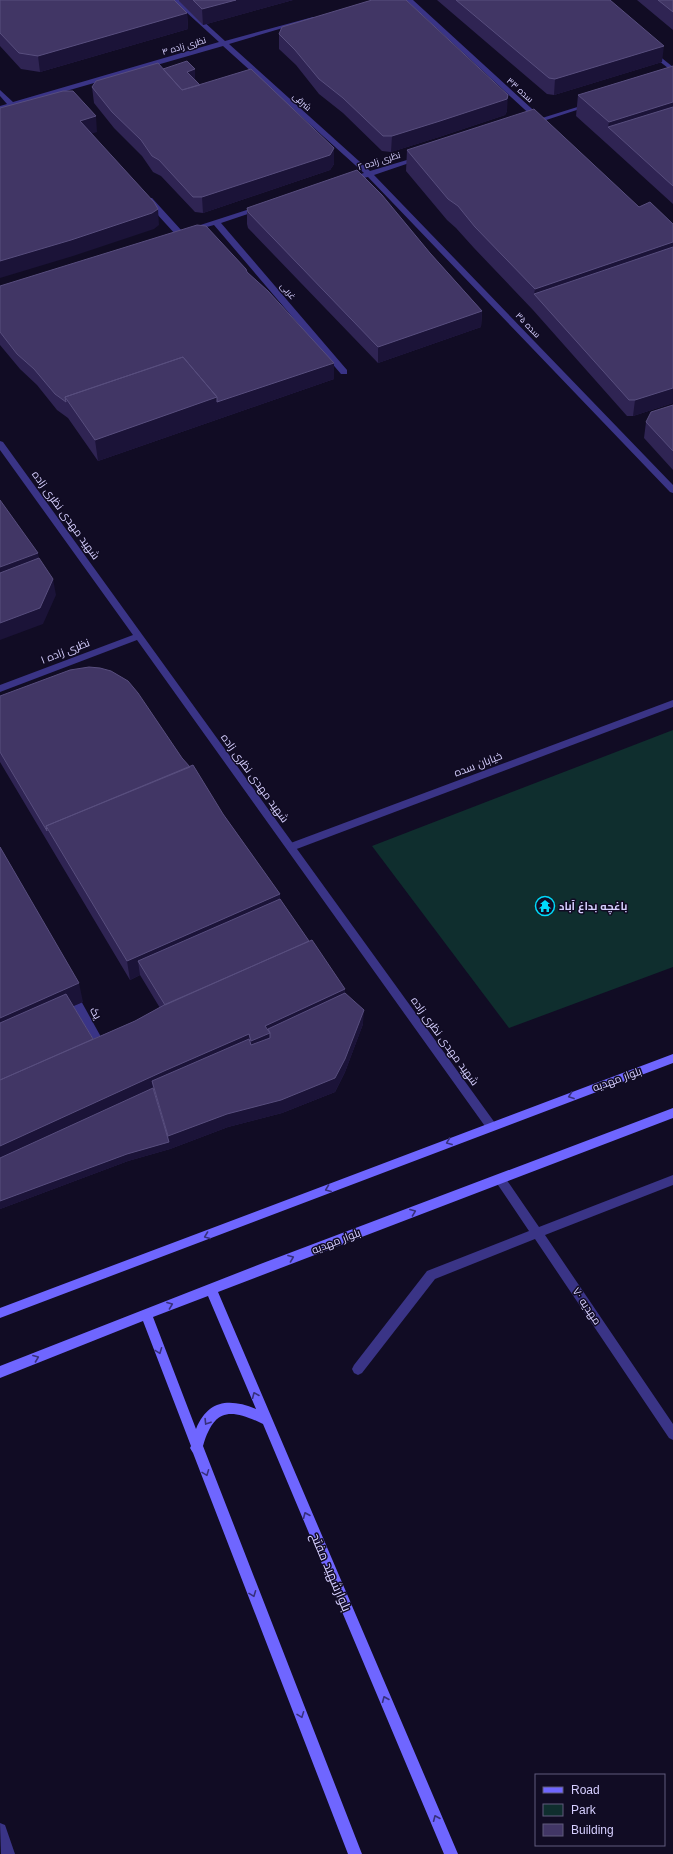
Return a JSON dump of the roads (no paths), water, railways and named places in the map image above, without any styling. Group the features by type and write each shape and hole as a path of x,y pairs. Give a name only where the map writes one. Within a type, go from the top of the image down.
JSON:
{"main road":[{"name":"بلوار مهدیه","path":"0,1313 172,1250 491,1126 673,1058"},
{"name":"بلوار مهدیه","path":"0,1372 673,1113"},
{"name":"بلوارشهید مفتح","path":"211,1290 451,1854"},
{"path":"146,1315 196,1448 355,1854"},
{"path":"196,1448 201,1432 212,1414 230,1408 249,1411 266,1420"}],"street":[{"name":"شرقی","path":"176,0 223,44 370,174"},
{"name":"سده ۳۳","path":"409,0 543,123"},
{"name":"نظری زاده ۴","path":"0,108 320,15"},
{"path":"643,45 673,70"},
{"path":"0,92 12,105"},
{"path":"53,93 58,99"},
{"path":"526,125 543,123 599,102"},
{"name":"نظری زاده ۲","path":"340,183 429,155"},
{"name":"سده ۳۵","path":"370,174 673,490"},
{"path":"142,192 176,234 268,206"},
{"name":"غربی","path":"216,222 344,372"},
{"name":"شهید مهدی نظری زاده","path":"0,444 491,1126"},
{"name":"نظری زاده ۱","path":"0,689 138,636"},
{"name":"خیابان سده","path":"291,847 673,703"},
{"name":"یک","path":"64,980 106,1056"},
{"name":"مهدیه ۷۰","path":"500,1179 673,1434"},
{"path":"358,1369 431,1275 673,1180"},
{"path":"0,1830 8,1854"}],"place":[{"name":"باغچه بداغ آباد","path":"545,906"}]}
